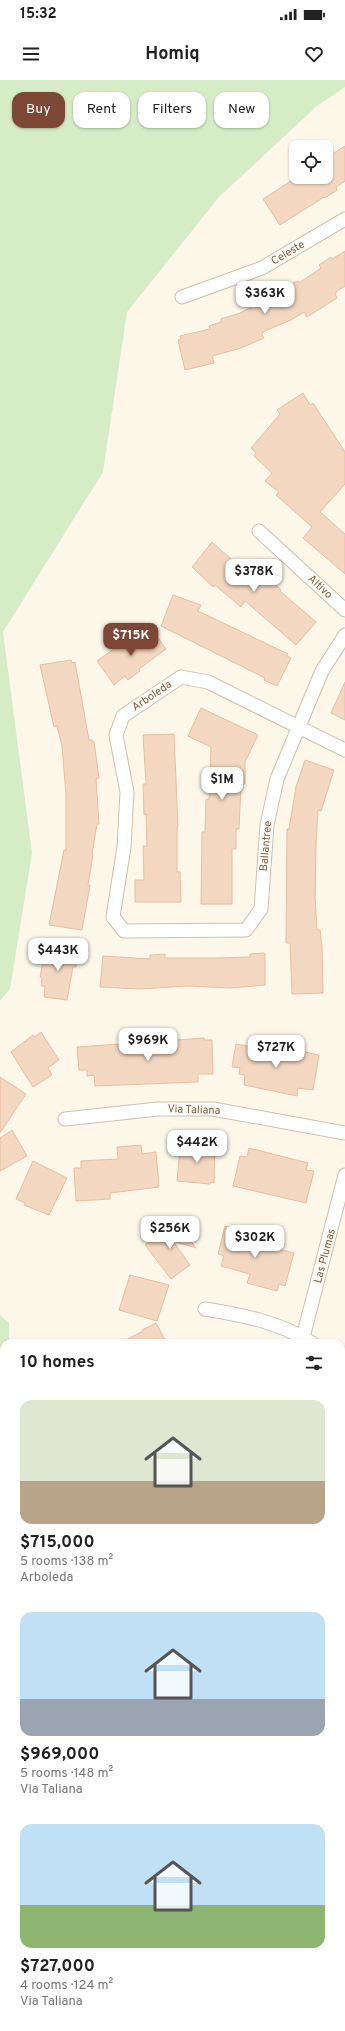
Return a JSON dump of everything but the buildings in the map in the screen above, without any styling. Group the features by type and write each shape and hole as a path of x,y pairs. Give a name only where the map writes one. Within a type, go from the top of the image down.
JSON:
{"street":[{"name":"Celeste","path":"182,297 262,268 345,218"},
{"name":"Altivo","path":"259,530 345,610"},
{"name":"Ballantree","path":"113,917 124,931 246,930 261,909 267,825 277,779 322,671 345,635"},
{"name":"Arboleda","path":"113,917 124,847 127,792 116,736 123,716 181,677 208,682 297,728 345,750"},
{"name":"Via Taliana","path":"65,1119 158,1109 213,1109 345,1133"},
{"name":"Las Plumas","path":"308,1339 345,1175"},
{"path":"205,1309 250,1317 305,1339"}],"green space":[{"path":"0,80 345,80 345,87 316,107 219,197 127,312 103,472 3,632 32,853 10,989 0,1001"},
{"path":"0,1315 9,1323 9,1339 0,1339"}]}
